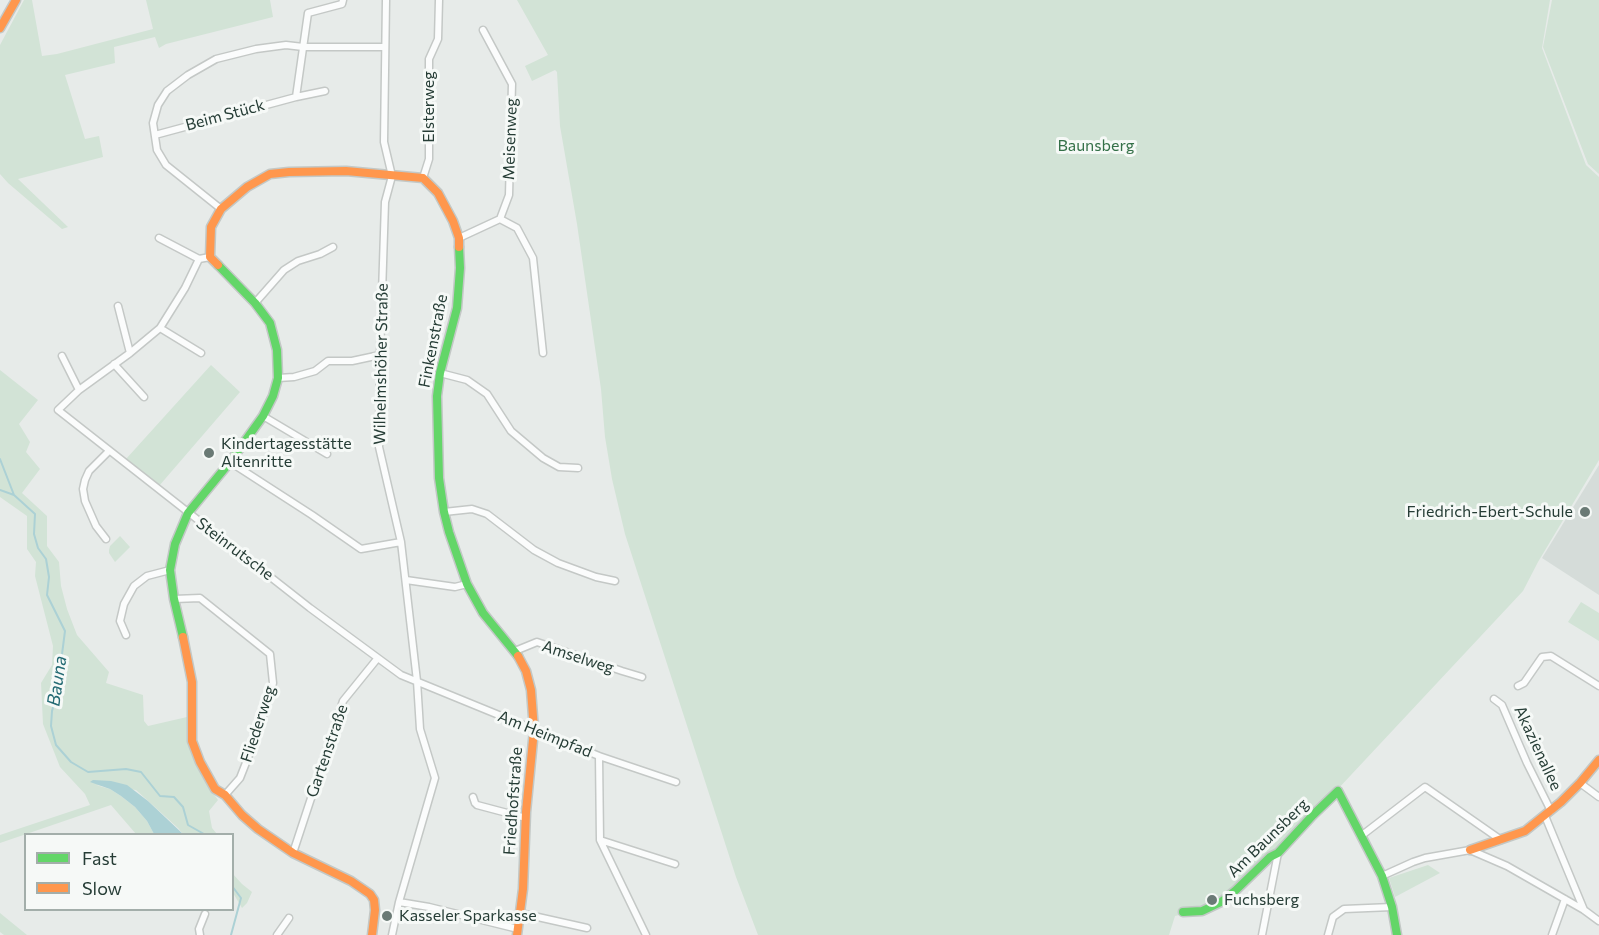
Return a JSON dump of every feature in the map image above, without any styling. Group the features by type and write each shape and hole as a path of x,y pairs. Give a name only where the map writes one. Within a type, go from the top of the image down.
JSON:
{"street":[{"path":"0,28 16,0"},
{"path":"296,97 308,13 342,4 343,0"},
{"path":"386,0 384,142 393,176"},
{"name":"Elsterweg","path":"423,178 429,159 429,59 438,39 439,0"},
{"name":"Meisenweg","path":"483,30 512,84 509,195 500,219"},
{"path":"221,209 166,165 158,150 153,123 158,105 167,91 188,75 216,59 256,49 286,45 385,47"},
{"name":"Beim Stück","path":"155,135 325,91"},
{"path":"375,935 374,900 370,894 358,885 293,853 258,829 225,795 215,789 200,762 192,741 192,682 170,570 175,544 188,513 263,417 278,378 277,350 270,322 255,303 210,257 211,227 221,209 247,187 270,174 346,171 423,178"},
{"name":"Wilhelmshöher Straße","path":"392,935 399,902 435,778 420,729 417,681 401,542 379,447 385,202 393,176"},
{"name":"Finkenstraße","path":"423,178 438,194 453,221 459,238 460,268 457,308 440,373 437,396 439,478 444,512 466,584 483,613 515,651 526,671 531,690"},
{"path":"459,238 500,219 517,228 533,258 543,353"},
{"path":"159,238 199,259 210,257"},
{"path":"255,303 284,270 298,261 333,247"},
{"path":"62,356 79,390 160,328 185,288 199,259"},
{"path":"118,306 130,353"},
{"path":"160,328 201,353"},
{"path":"278,378 294,377 315,371 328,361 352,361 380,355"},
{"path":"114,364 144,397"},
{"path":"440,373 467,380 487,394 511,431 543,458 559,467 578,468"},
{"name":"Steinrutsche","path":"79,390 58,410 377,659 401,675 417,681"},
{"path":"263,417 327,454"},
{"path":"106,539 96,526 85,501 83,489 84,480 89,471 109,451"},
{"path":"230,462 312,514 361,549 401,542"},
{"path":"444,512 472,509 487,514 534,550 558,563 596,577 615,581"},
{"path":"126,635 120,621 124,603 134,586 147,576 170,570"},
{"path":"406,580 455,587 466,584"},
{"name":"Fliederweg","path":"174,599 200,598 270,654 273,683 258,732 240,778 225,795"},
{"name":"Amselweg","path":"515,651 537,642 642,677"},
{"path":"1518,686 1524,683 1542,657 1551,656 1599,686"},
{"name":"Gartenstraße","path":"293,853 343,701 377,659"},
{"name":"Am Heimpfad","path":"417,681 599,756 676,782"},
{"name":"Friedhofstraße","path":"517,932 523,889 526,819 534,730 531,690"},
{"name":"Akazienallee","path":"1494,699 1502,705 1548,813 1584,910"},
{"path":"599,756 600,840 646,935"},
{"name":"Akazienallee","path":"1470,850 1525,831 1580,783 1599,760"},
{"name":"Akazienallee","path":"1580,783 1599,797"},
{"path":"1397,935 1392,907 1382,876 1361,836 1425,787 1501,840"},
{"name":"Am Baunsberg","path":"1183,912 1202,912 1221,902 1270,857 1278,853 1312,815 1338,791 1361,836"},
{"path":"473,797 477,805 526,819"},
{"path":"600,840 675,864"},
{"path":"1382,876 1425,858 1470,850 1507,866 1599,921"},
{"path":"1262,935 1278,853"},
{"path":"1552,935 1565,899"},
{"path":"399,902 429,907 517,932"},
{"path":"1328,935 1333,917 1344,909 1392,907"},
{"path":"200,935 199,929 205,914"},
{"path":"520,914 587,928"},
{"path":"277,935 289,918"}],"shaded area":[{"name":"Friedrich-Ebert-Schule","path":"1599,465 1599,595 1542,558"}],"green space":[{"path":"24,0 32,0 42,56 153,29 146,0 270,0 273,17 166,44 159,48 155,37 114,47 115,63 65,75 85,139 99,136 103,157 18,179 68,227 62,229 0,174 0,45"},
{"name":"Baunsberg","path":"517,0 1550,0 1542,48 1586,165 1599,177 1599,460 1523,591 1265,867 1202,910 1175,916 1169,935 758,935 736,877 625,534 605,437 601,389 560,126 557,72 555,70 532,81 525,66 548,55"},
{"path":"1552,0 1599,0 1599,174 1588,164 1543,47"},
{"path":"211,365 240,392 159,486 126,459"},
{"path":"0,370 38,400 19,424 30,442 26,452 40,469 22,493 47,516 47,546 59,562 61,586 77,635 109,672 106,683 143,695 144,721 148,726 187,717 188,741 196,763 218,800 209,811 212,828 216,833 182,833 136,790 96,785 110,789 135,807 153,833 135,833 111,805 0,843 0,835 90,805 85,794 60,767 43,724 41,683 52,665 53,646 35,576 36,562 27,549 27,516 0,497"},
{"path":"120,536 130,547 115,562 109,550"},
{"path":"1581,602 1599,613 1599,641 1568,622"},
{"path":"1428,865 1440,873 1395,897 1389,878"},
{"path":"234,875 252,892 242,908 234,895"},
{"path":"0,913 27,935 4,935 0,932"}],"water":[{"path":"93,780 111,781 127,785 182,833 153,833 135,807 110,789 90,782"}],"waterway":[{"path":"0,459 14,495"},
{"name":"Bauna","path":"0,490 14,495 35,514 34,534 38,548 46,559 49,577 47,595 65,631 57,693 52,711 51,726 56,745 71,762 88,772 126,769 141,772 160,796 174,797 183,807 188,825 202,833"},
{"name":"Bauna","path":"231,935 241,898 234,889"}],"traffic: fast":[{"path":"459,247 457,308 440,373 437,396 439,478 449,532 467,584 483,613 518,656"},
{"path":"183,637 170,570 175,544 188,513 230,462 263,416 273,396 278,378 277,350 270,323 255,303 218,265"},
{"path":"1183,912 1202,911 1221,902 1270,857 1278,853 1338,791 1382,876 1392,907 1397,935"}],"traffic: slow":[{"path":"0,28 16,0"},
{"path":"218,265 210,257 211,227 221,209 247,187 270,174 289,172 346,171 423,178 438,193 453,221 459,238 459,247"},
{"path":"183,637 192,682 192,741 200,762 215,789 225,795 258,829 293,853 351,881 370,894 374,900 375,910 372,935"},
{"path":"517,935 523,889 526,812 534,730 531,690 526,671 518,656"},
{"path":"1470,850 1525,831 1561,802 1599,760"}],"place":[{"name":"Kindertagesstätte Altenritte","path":"209,453"},
{"name":"Friedrich-Ebert-Schule","path":"1585,512"},
{"name":"Fuchsberg","path":"1212,900"},
{"name":"Kasseler Sparkasse","path":"387,916"}]}
